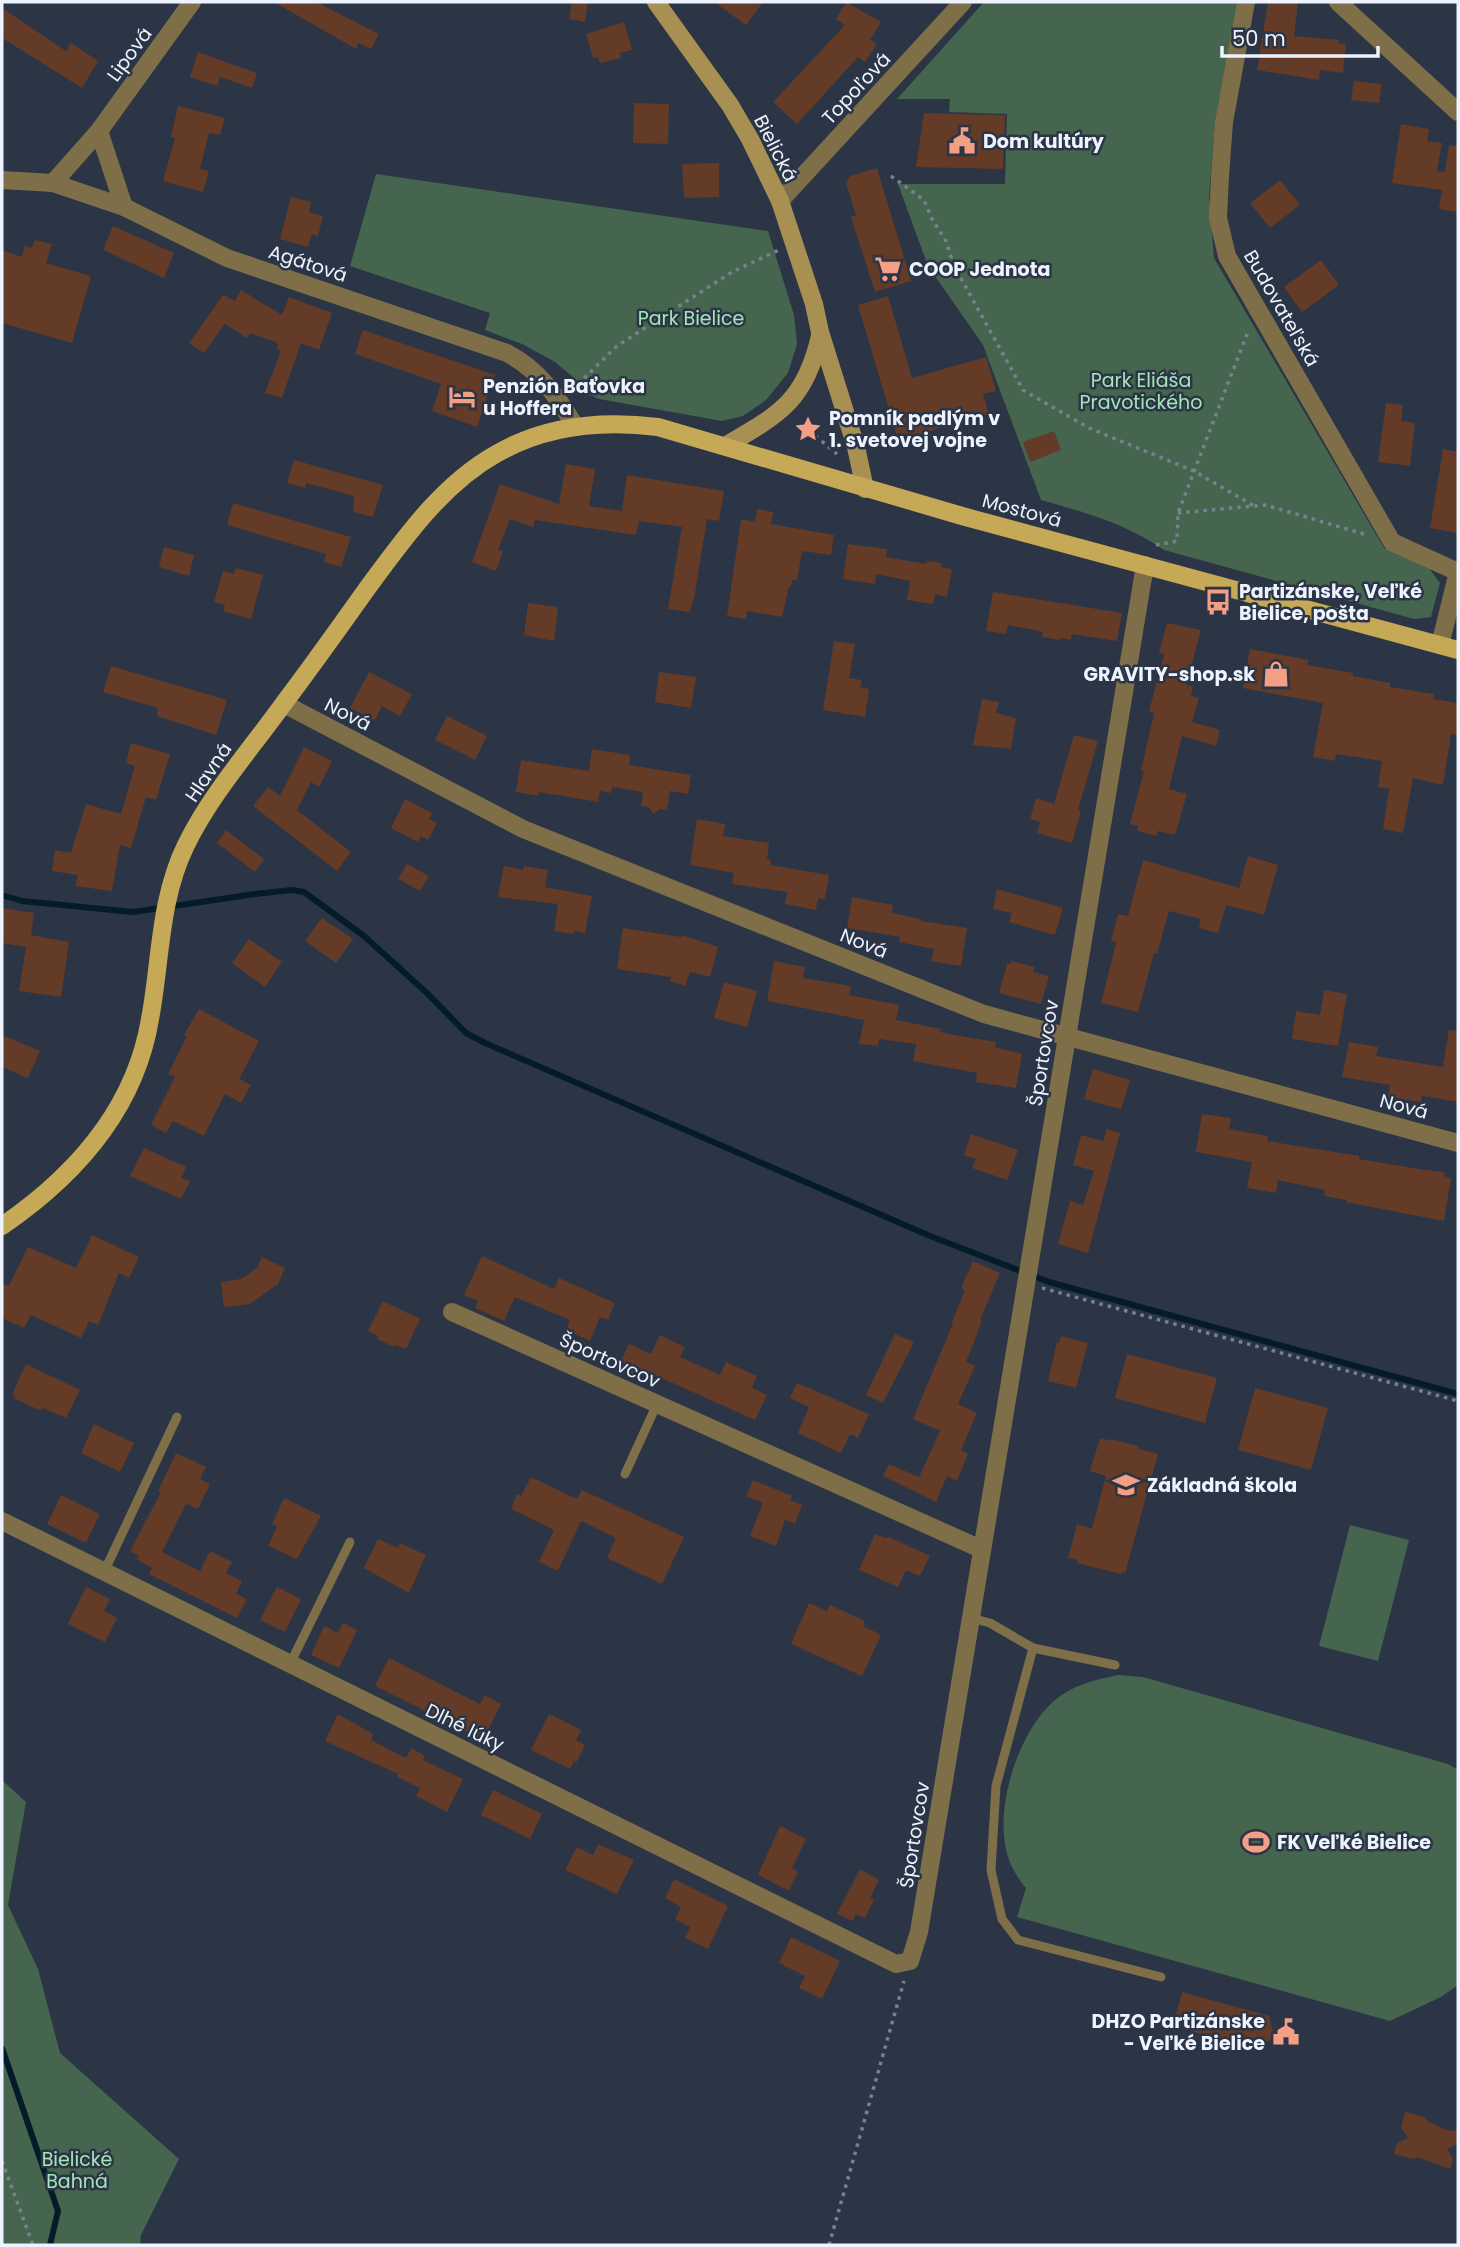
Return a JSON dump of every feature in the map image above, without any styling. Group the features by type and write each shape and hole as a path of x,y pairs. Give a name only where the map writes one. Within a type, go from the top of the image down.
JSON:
{"main road":[{"name":"Bielická","path":"656,2 730,105 780,201 814,304 820,332 856,447 865,489"},
{"name":"Bielická","path":"725,446 772,418 793,398 812,367 820,332"},
{"name":"Mostová","path":"575,426 620,424 658,427 865,489 1458,650"},
{"name":"Hlavná","path":"2,1226 76,1166 116,1112 141,1054 150,1021 170,886 186,845 222,786 410,533 436,502 463,477 495,454 548,432 575,426"}],"street":[{"name":"Lipová","path":"53,183 99,131 192,2"},
{"name":"Topoľová","path":"780,201 963,2"},
{"name":"Budovateľská","path":"1246,2 1224,122 1219,218 1227,256 1392,542"},
{"path":"1338,2 1458,112"},
{"path":"99,131 124,207"},
{"name":"Agátová","path":"2,180 53,183 124,207 227,258 507,353 549,386 575,426"},
{"path":"1392,542 1458,572 1440,645"},
{"name":"Športovcov","path":"910,1961 919,1932 1145,565"},
{"name":"Nová","path":"284,704 523,828 984,1014 1458,1143"},
{"name":"Športovcov","path":"452,1312 981,1549"},
{"name":"Dlhé lúky","path":"2,1521 896,1964 910,1961"}],"lane":[{"path":"625,1474 657,1404"},
{"path":"104,1572 177,1417"},
{"path":"290,1664 350,1542"},
{"path":"971,1618 990,1623 1033,1648 1115,1665"},
{"path":"1033,1648 996,1786 991,1870 1002,1919 1018,1940 1161,1977"}],"path":[{"path":"891,176 924,200 946,241 954,266 1023,390 1089,429 1194,471 1254,506"},
{"path":"573,388 617,346 732,271 781,249"},
{"path":"1156,545 1177,541 1178,513 1257,307"},
{"path":"1178,513 1265,505 1392,542"},
{"path":"1028,1277 1458,1401"},
{"path":"829,2245 910,1961"},
{"path":"2,2161 33,2245"}],"green space":[{"name":"Park Eliáša Pravotického","path":"984,2 1237,2 1215,123 1209,196 1214,258 1384,548 1423,560 1440,583 1431,617 1414,619 1164,550 1120,526 1041,500 983,345 928,266 898,184 1005,184 1007,114 949,112 950,99 897,99"},
{"name":"Park Bielice","path":"376,174 768,231 794,315 797,344 788,373 766,400 743,416 722,421 599,399 579,390 573,377 555,362 522,344 485,330 490,313 350,266"},
{"path":"1350,1525 1409,1540 1378,1661 1319,1646"},
{"name":"FK Veľké Bielice","path":"1118,1675 1143,1677 1448,1764 1458,1770 1458,1985 1441,1997 1390,2021 1017,1917 1026,1888 1009,1860 1004,1820 1006,1797 1019,1753 1041,1715 1061,1695 1084,1684"},
{"name":"Bielické Bahná","path":"2,1780 26,1802 8,1905 38,1969 60,2053 179,2159 141,2235 140,2245 2,2245"}],"building":[{"path":"274,2 316,2 379,34 371,49 358,43 356,49"},
{"path":"572,2 588,2 585,22 569,19"},
{"path":"714,2 763,2 746,25"},
{"path":"846,2 881,22 870,40 877,44 865,62 858,57 797,124 773,102 845,25 836,19"},
{"path":"1268,2 1298,2 1294,36 1339,40 1338,44 1346,44 1343,73 1320,70 1319,80 1257,70"},
{"path":"2,8 66,51 71,43 98,61 82,88 2,38"},
{"path":"624,22 632,50 620,53 621,58 600,63 598,57 593,58 586,34"},
{"path":"198,52 257,73 252,88 220,77 217,86 190,77"},
{"path":"1354,81 1382,84 1379,103 1351,100"},
{"path":"634,103 669,104 668,144 633,143"},
{"path":"178,106 225,118 220,135 209,133 200,169 209,171 203,192 163,181 175,138 171,137"},
{"name":"Dom kultúry","path":"924,113 1005,115 1003,169 916,167"},
{"path":"1401,124 1429,129 1427,141 1442,143 1437,171 1445,172 1449,145 1458,146 1458,212 1439,209 1442,190 1392,183"},
{"path":"719,163 719,197 684,198 682,164"},
{"path":"877,168 911,281 875,292 851,217 856,215 846,183 850,176"},
{"path":"1280,180 1300,205 1270,228 1250,203"},
{"path":"291,197 311,202 309,212 323,216 318,236 312,234 308,247 280,239"},
{"path":"113,226 174,253 164,278 103,250"},
{"path":"35,240 52,244 46,263 91,276 72,343 2,323 2,250 22,257 25,246 32,248"},
{"path":"1321,260 1339,285 1302,312 1284,287"},
{"path":"241,290 282,315 289,297 332,313 319,350 301,343 282,398 265,393 281,351 277,349 278,343 250,333 247,338 225,324 204,353 189,343 223,295 235,301"},
{"path":"888,296 912,378 986,357 996,391 983,394 989,414 898,440 858,305"},
{"name":"Penzión Baťovka u Hoffera","path":"363,330 495,375 477,427 432,411 441,384 355,354"},
{"path":"1386,403 1403,405 1401,421 1415,423 1410,466 1378,462"},
{"path":"1054,431 1061,450 1030,462 1023,442"},
{"path":"1443,449 1458,452 1458,533 1430,528"},
{"path":"294,460 383,485 373,517 353,512 354,496 306,483 305,488 287,483"},
{"path":"566,464 595,469 589,506 622,511 627,475 724,491 719,521 707,519 694,599 689,612 668,609 682,527 639,521 636,535 535,520 533,527 510,519 498,550 503,551 496,571 472,562 500,484 559,504"},
{"path":"233,503 351,537 341,567 324,562 326,554 227,525"},
{"path":"757,509 773,512 771,524 834,535 831,555 802,551 797,580 792,580 791,587 789,586 782,617 747,611 746,619 727,616 741,519 755,522"},
{"path":"848,544 887,549 886,557 926,564 927,561 942,563 941,567 952,569 947,597 935,594 933,604 907,600 910,581 876,574 875,584 843,579"},
{"path":"164,547 194,555 189,576 159,567"},
{"path":"236,568 263,575 251,619 223,611 225,605 214,602 223,571 234,574"},
{"path":"993,592 1122,613 1117,641 1072,634 1071,640 1060,640 1042,637 1043,632 1008,625 1006,634 986,631"},
{"path":"528,603 558,607 554,641 524,635"},
{"path":"1167,623 1201,630 1186,685 1193,687 1191,696 1199,698 1192,722 1220,730 1216,746 1182,736 1169,789 1187,794 1175,835 1158,831 1157,836 1137,831 1138,826 1130,824 1144,771 1141,771 1154,713 1149,711 1164,655 1159,653"},
{"path":"834,641 855,644 849,678 862,680 860,687 869,689 865,717 823,710"},
{"path":"1250,649 1309,660 1307,665 1353,673 1353,676 1390,683 1390,687 1434,694 1433,699 1458,703 1458,735 1451,734 1443,785 1413,778 1403,833 1383,829 1389,789 1378,787 1382,761 1336,754 1335,761 1313,757 1323,703 1243,688"},
{"path":"111,666 227,700 216,735 157,716 158,708 103,692"},
{"path":"369,672 412,694 400,716 382,706 375,720 350,708"},
{"path":"659,672 696,677 691,708 655,702"},
{"path":"982,699 999,702 996,713 1016,718 1011,749 973,745"},
{"path":"447,716 487,736 475,760 435,740"},
{"path":"1074,735 1098,741 1078,810 1081,811 1072,843 1037,833 1040,822 1030,819 1036,798 1054,804"},
{"path":"131,743 170,754 156,800 146,797 131,848 120,845 112,891 75,886 78,875 52,871 55,850 71,853 86,804 121,814 135,766 126,763"},
{"path":"304,747 332,761 319,787 311,782 297,810 351,852 337,871 253,806 268,787 280,796"},
{"path":"592,749 630,755 629,765 691,775 688,794 670,791 667,810 660,809 653,814 649,807 641,806 643,792 612,787 611,793 600,791 598,802 539,792 538,796 516,792 521,760 589,771"},
{"path":"405,799 432,813 429,819 437,823 428,840 421,836 418,842 391,828"},
{"path":"697,819 725,824 723,836 769,843 767,859 771,860 770,865 829,875 825,899 818,898 816,910 785,904 787,892 732,884 734,873 690,865"},
{"path":"226,830 264,859 255,872 217,843"},
{"path":"1248,856 1278,865 1264,915 1226,905 1218,933 1199,928 1201,919 1169,911 1138,1012 1101,1003 1116,943 1111,941 1118,914 1128,916 1143,860 1239,888"},
{"path":"407,864 429,876 420,891 398,879"},
{"path":"504,866 523,870 524,866 548,870 545,887 592,896 585,933 554,931 558,904 498,897"},
{"path":"997,889 1063,908 1055,935 1009,922 1012,913 993,909"},
{"path":"852,897 893,905 892,913 921,921 967,928 961,966 931,961 934,949 899,942 900,937 847,928"},
{"path":"2,908 34,913 31,935 69,942 61,997 19,991 26,947 2,943"},
{"path":"322,918 353,939 336,963 305,941"},
{"path":"623,928 681,937 682,935 718,947 710,977 690,972 685,986 670,981 671,977 617,969"},
{"path":"249,939 282,962 265,987 232,963"},
{"path":"774,961 805,967 803,978 851,986 849,995 899,1005 896,1020 941,1029 940,1032 996,1042 995,1047 1022,1054 1016,1088 976,1082 977,1073 913,1061 916,1044 879,1039 878,1046 859,1044 864,1020 767,1001"},
{"path":"1011,961 1035,967 1033,972 1049,976 1041,1004 999,993 1007,964"},
{"path":"724,982 757,991 747,1027 714,1018"},
{"path":"1324,990 1347,994 1338,1046 1292,1039 1296,1011 1320,1015"},
{"path":"199,1009 259,1041 239,1079 251,1085 241,1103 225,1094 204,1136 173,1121 166,1133 151,1125 175,1077 168,1074 187,1036 184,1035"},
{"path":"1449,1030 1458,1031 1458,1102 1422,1096 1421,1102 1388,1097 1390,1085 1342,1077 1349,1042 1378,1047 1376,1056 1443,1067"},
{"path":"2,1035 40,1051 28,1078 2,1067"},
{"path":"1093,1069 1130,1080 1121,1109 1084,1099"},
{"path":"1202,1114 1231,1118 1229,1129 1268,1136 1267,1141 1445,1172 1444,1176 1451,1178 1444,1221 1346,1202 1347,1200 1324,1196 1325,1190 1278,1180 1276,1193 1247,1188 1252,1162 1196,1152"},
{"path":"1107,1129 1120,1133 1088,1253 1058,1244 1070,1201 1083,1205 1094,1171 1073,1165 1081,1135 1103,1141"},
{"path":"971,1134 1018,1150 1007,1180 972,1168 976,1159 964,1155"},
{"path":"144,1148 186,1167 181,1178 190,1181 181,1199 130,1176"},
{"path":"92,1235 139,1257 129,1278 119,1273 98,1325 89,1321 81,1338 31,1315 24,1328 2,1318 2,1283 9,1286 28,1247 76,1268"},
{"path":"482,1256 554,1289 559,1278 615,1303 608,1320 600,1317 590,1341 566,1330 570,1320 515,1297 504,1321 475,1308 478,1301 464,1295"},
{"path":"262,1257 285,1268 278,1284 250,1304 224,1307 221,1282 241,1279 257,1268"},
{"path":"973,1261 1000,1273 966,1362 975,1366 958,1404 977,1413 961,1450 968,1454 957,1481 947,1476 936,1502 883,1476 889,1464 919,1477 940,1431 913,1419 953,1323 965,1290 961,1288"},
{"path":"383,1301 420,1319 406,1349 377,1339 378,1336 368,1331"},
{"path":"895,1334 914,1342 883,1403 866,1395"},
{"path":"660,1335 685,1347 680,1357 720,1375 726,1362 757,1376 752,1388 767,1395 755,1420 637,1367 633,1376 617,1369 629,1344 651,1354"},
{"path":"1061,1336 1088,1343 1076,1388 1048,1381 1057,1342 1059,1343"},
{"path":"1127,1354 1217,1378 1205,1423 1115,1398"},
{"path":"26,1364 80,1390 66,1418 43,1408 41,1411 14,1398 15,1395 12,1394"},
{"path":"797,1383 869,1414 858,1438 850,1434 841,1453 798,1433 809,1407 790,1398"},
{"path":"1255,1388 1328,1408 1311,1470 1238,1450"},
{"path":"94,1424 134,1443 120,1472 81,1453"},
{"path":"1100,1438 1138,1446 1138,1449 1158,1454 1125,1573 1121,1574 1077,1563 1077,1560 1068,1558 1077,1524 1092,1529 1106,1476 1090,1471"},
{"path":"176,1453 206,1467 200,1479 210,1484 198,1509 186,1504 162,1552 200,1571 210,1551 232,1562 226,1573 242,1581 236,1594 247,1599 237,1618 149,1574 152,1568 136,1559 139,1556 130,1551 161,1492 158,1491"},
{"path":"531,1477 577,1499 582,1490 684,1537 662,1584 607,1558 616,1538 581,1521 558,1571 539,1562 554,1530 511,1509 517,1494 521,1496"},
{"path":"753,1480 792,1496 790,1500 802,1505 795,1524 785,1520 776,1546 750,1536 763,1503 746,1496"},
{"path":"61,1495 100,1514 86,1543 47,1524"},
{"path":"284,1498 321,1516 297,1559 268,1546 277,1527 272,1524"},
{"path":"875,1534 889,1537 930,1556 920,1576 906,1570 898,1587 859,1570"},
{"path":"378,1539 398,1548 400,1543 426,1555 409,1593 364,1568"},
{"path":"86,1587 110,1599 104,1611 117,1618 105,1642 68,1624"},
{"path":"277,1587 301,1599 285,1632 260,1620"},
{"path":"809,1603 827,1611 830,1605 865,1621 863,1626 881,1635 862,1676 791,1644"},
{"path":"343,1623 357,1630 339,1668 311,1655 324,1626 338,1633"},
{"path":"389,1658 480,1704 484,1695 501,1704 483,1740 375,1686"},
{"path":"338,1714 373,1734 371,1740 406,1758 411,1748 425,1756 423,1760 463,1779 447,1812 416,1796 420,1788 397,1777 398,1774 325,1741"},
{"path":"549,1714 581,1730 576,1740 585,1745 570,1769 531,1750"},
{"path":"493,1790 542,1814 530,1839 481,1815"},
{"path":"780,1826 806,1839 792,1868 798,1872 789,1891 758,1875"},
{"path":"598,1844 634,1860 617,1894 565,1870 577,1847 593,1855"},
{"path":"860,1869 879,1880 870,1898 874,1900 865,1918 856,1914 853,1921 837,1914"},
{"path":"674,1879 728,1906 708,1949 685,1938 690,1927 675,1919 681,1907 665,1898"},
{"path":"791,1937 840,1961 822,1999 799,1988 805,1976 779,1963"},
{"path":"1182,1992 1269,2016 1274,2036 1263,2046 1256,2044 1255,2049 1184,2029 1185,2025 1174,2022"},
{"path":"1405,2112 1425,2117 1427,2121 1446,2130 1458,2131 1457,2144 1447,2149 1453,2158 1450,2169 1417,2157 1414,2159 1394,2154 1397,2143 1408,2138 1401,2128"}],"waterway":[{"path":"2,895 22,901 133,912 255,894 292,890 304,892 364,936 466,1033 485,1043 930,1236 1049,1282 1458,1394"},
{"path":"2,2048 58,2211 50,2245"}],"place":[{"name":"Dom kultúry","path":"962,141"},
{"name":"COOP Jednota","path":"888,269"},
{"name":"Penzión Baťovka u Hoffera","path":"462,397"},
{"name":"Pomník padlým v 1. svetovej vojne","path":"808,429"},
{"name":"Partizánske, Veľké Bielice, pošta","path":"1218,602"},
{"name":"GRAVITY-shop.sk","path":"1276,674"},
{"name":"Základná škola","path":"1126,1485"},
{"name":"FK Veľké Bielice","path":"1256,1842"},
{"name":"DHZO Partizánske - Veľké Bielice","path":"1286,2032"}]}
